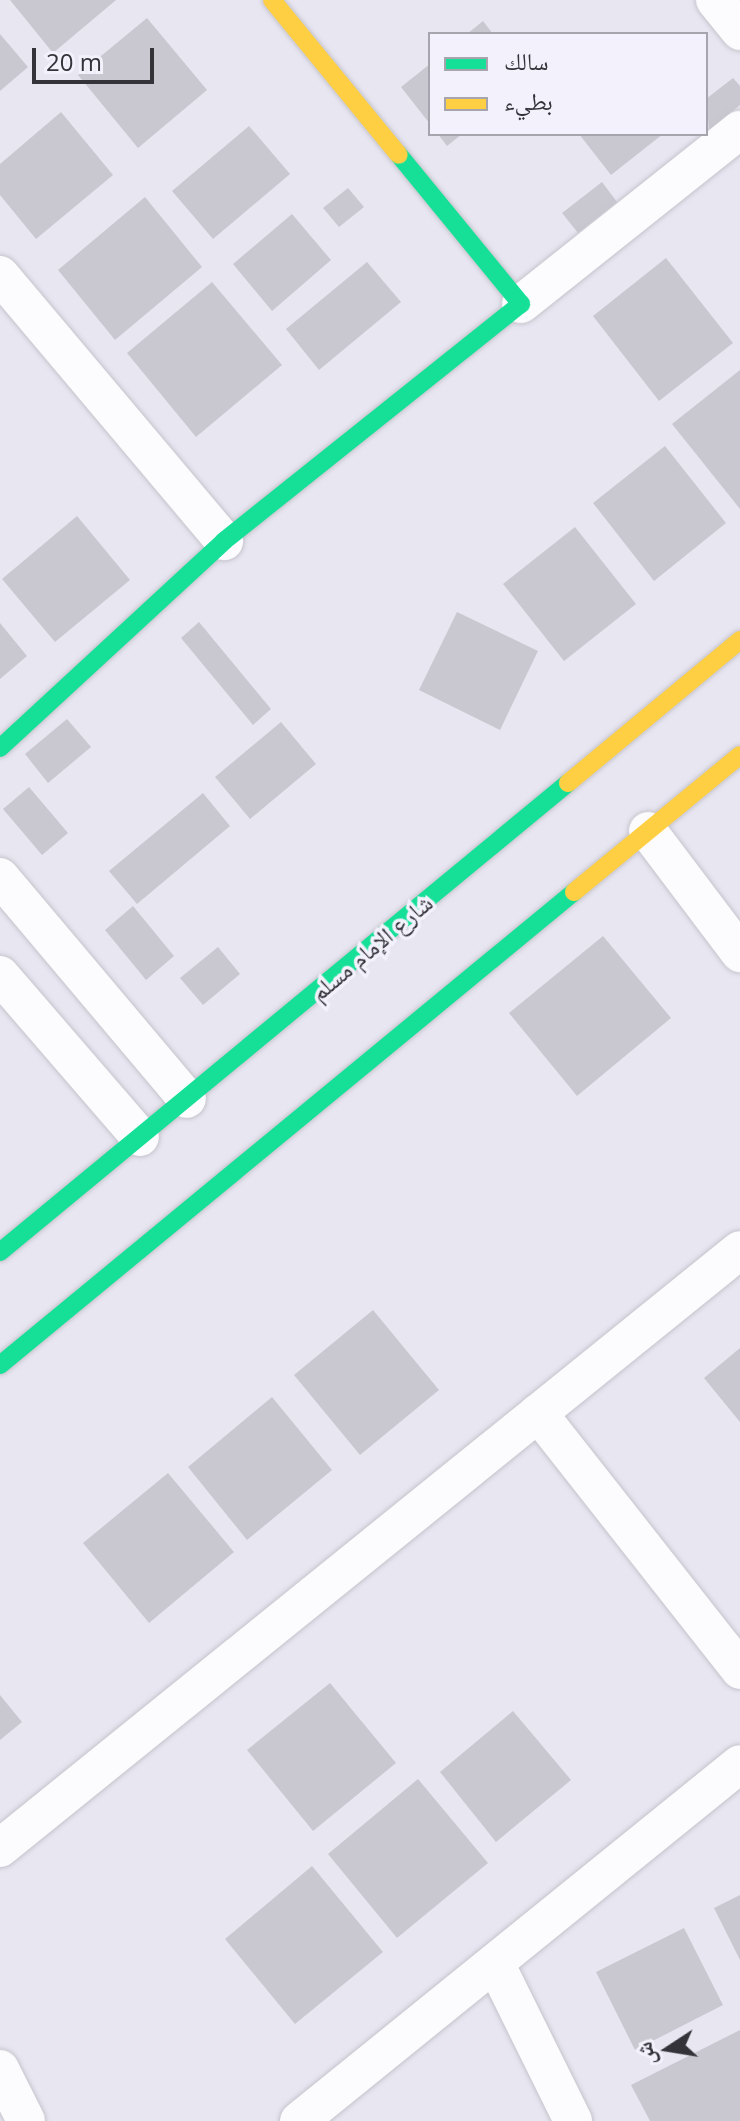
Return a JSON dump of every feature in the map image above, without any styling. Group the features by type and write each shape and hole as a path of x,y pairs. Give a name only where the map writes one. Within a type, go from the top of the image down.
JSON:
{"main road":[{"path":"0,748 224,541 521,304 272,0"},
{"name":"شارع الإمام مسلم","path":"0,1252 740,640"},
{"path":"0,1365 740,755"}],"street":[{"path":"715,0 740,31"},
{"path":"521,304 740,130"},
{"path":"0,275 224,541"},
{"path":"648,831 740,953"},
{"path":"0,877 187,1099"},
{"path":"0,975 140,1137"},
{"path":"0,1848 740,1250"},
{"path":"538,1413 740,1670"},
{"path":"299,2121 740,1764"},
{"path":"495,1963 573,2121"},
{"path":"0,2069 26,2121"}],"building":[{"path":"10,0 116,0 53,53"},
{"path":"147,18 207,90 138,148 78,75"},
{"path":"483,21 491,32 469,32"},
{"path":"0,34 28,67 0,91"},
{"path":"428,66 428,121 401,87"},
{"path":"733,78 740,86 740,105 709,130 708,97"},
{"path":"61,112 113,175 36,239 0,195 0,164"},
{"path":"249,126 290,174 213,239 172,191"},
{"path":"440,136 460,136 447,146"},
{"path":"581,136 660,136 611,175"},
{"path":"602,182 617,202 578,233 562,213"},
{"path":"348,188 364,207 339,227 323,208"},
{"path":"145,197 202,267 115,340 58,270"},
{"path":"292,214 331,260 272,311 233,264"},
{"path":"666,258 733,343 659,401 593,316"},
{"path":"367,262 401,302 319,370 286,329"},
{"path":"212,282 282,365 196,437 127,353"},
{"path":"740,370 740,509 672,424"},
{"path":"665,446 726,523 654,581 593,503"},
{"path":"77,516 130,580 55,642 2,579"},
{"path":"575,527 636,604 564,661 503,584"},
{"path":"457,612 538,651 500,730 419,690"},
{"path":"199,622 271,709 253,725 181,638"},
{"path":"0,623 27,656 0,679"},
{"path":"67,719 91,747 48,783 25,754"},
{"path":"281,722 316,764 250,819 215,777"},
{"path":"29,787 68,833 42,855 3,809"},
{"path":"203,793 230,826 137,904 109,871"},
{"path":"133,906 174,956 146,980 105,930"},
{"path":"603,936 671,1018 577,1096 509,1013"},
{"path":"218,947 240,974 203,1005 180,978"},
{"path":"373,1310 439,1390 360,1455 294,1375"},
{"path":"740,1348 740,1422 704,1378"},
{"path":"272,1397 332,1470 247,1540 188,1467"},
{"path":"168,1473 234,1552 149,1623 83,1543"},
{"path":"330,1683 396,1763 313,1831 247,1750"},
{"path":"0,1695 22,1722 0,1740"},
{"path":"513,1711 571,1780 496,1842 440,1772"},
{"path":"418,1779 488,1863 397,1938 328,1854"},
{"path":"312,1866 383,1952 295,2024 225,1939"},
{"path":"740,1895 740,1960 714,1908"},
{"path":"684,1928 723,2005 635,2050 596,1972"},
{"path":"740,2030 740,2121 650,2121 631,2085"}],"traffic: fast":[{"path":"0,748 224,541 521,304 399,155"},
{"path":"0,1252 568,783"},
{"path":"0,1365 574,892"}],"traffic: slow":[{"path":"272,0 399,155"},
{"path":"568,783 740,640"},
{"path":"574,892 740,755"}]}
